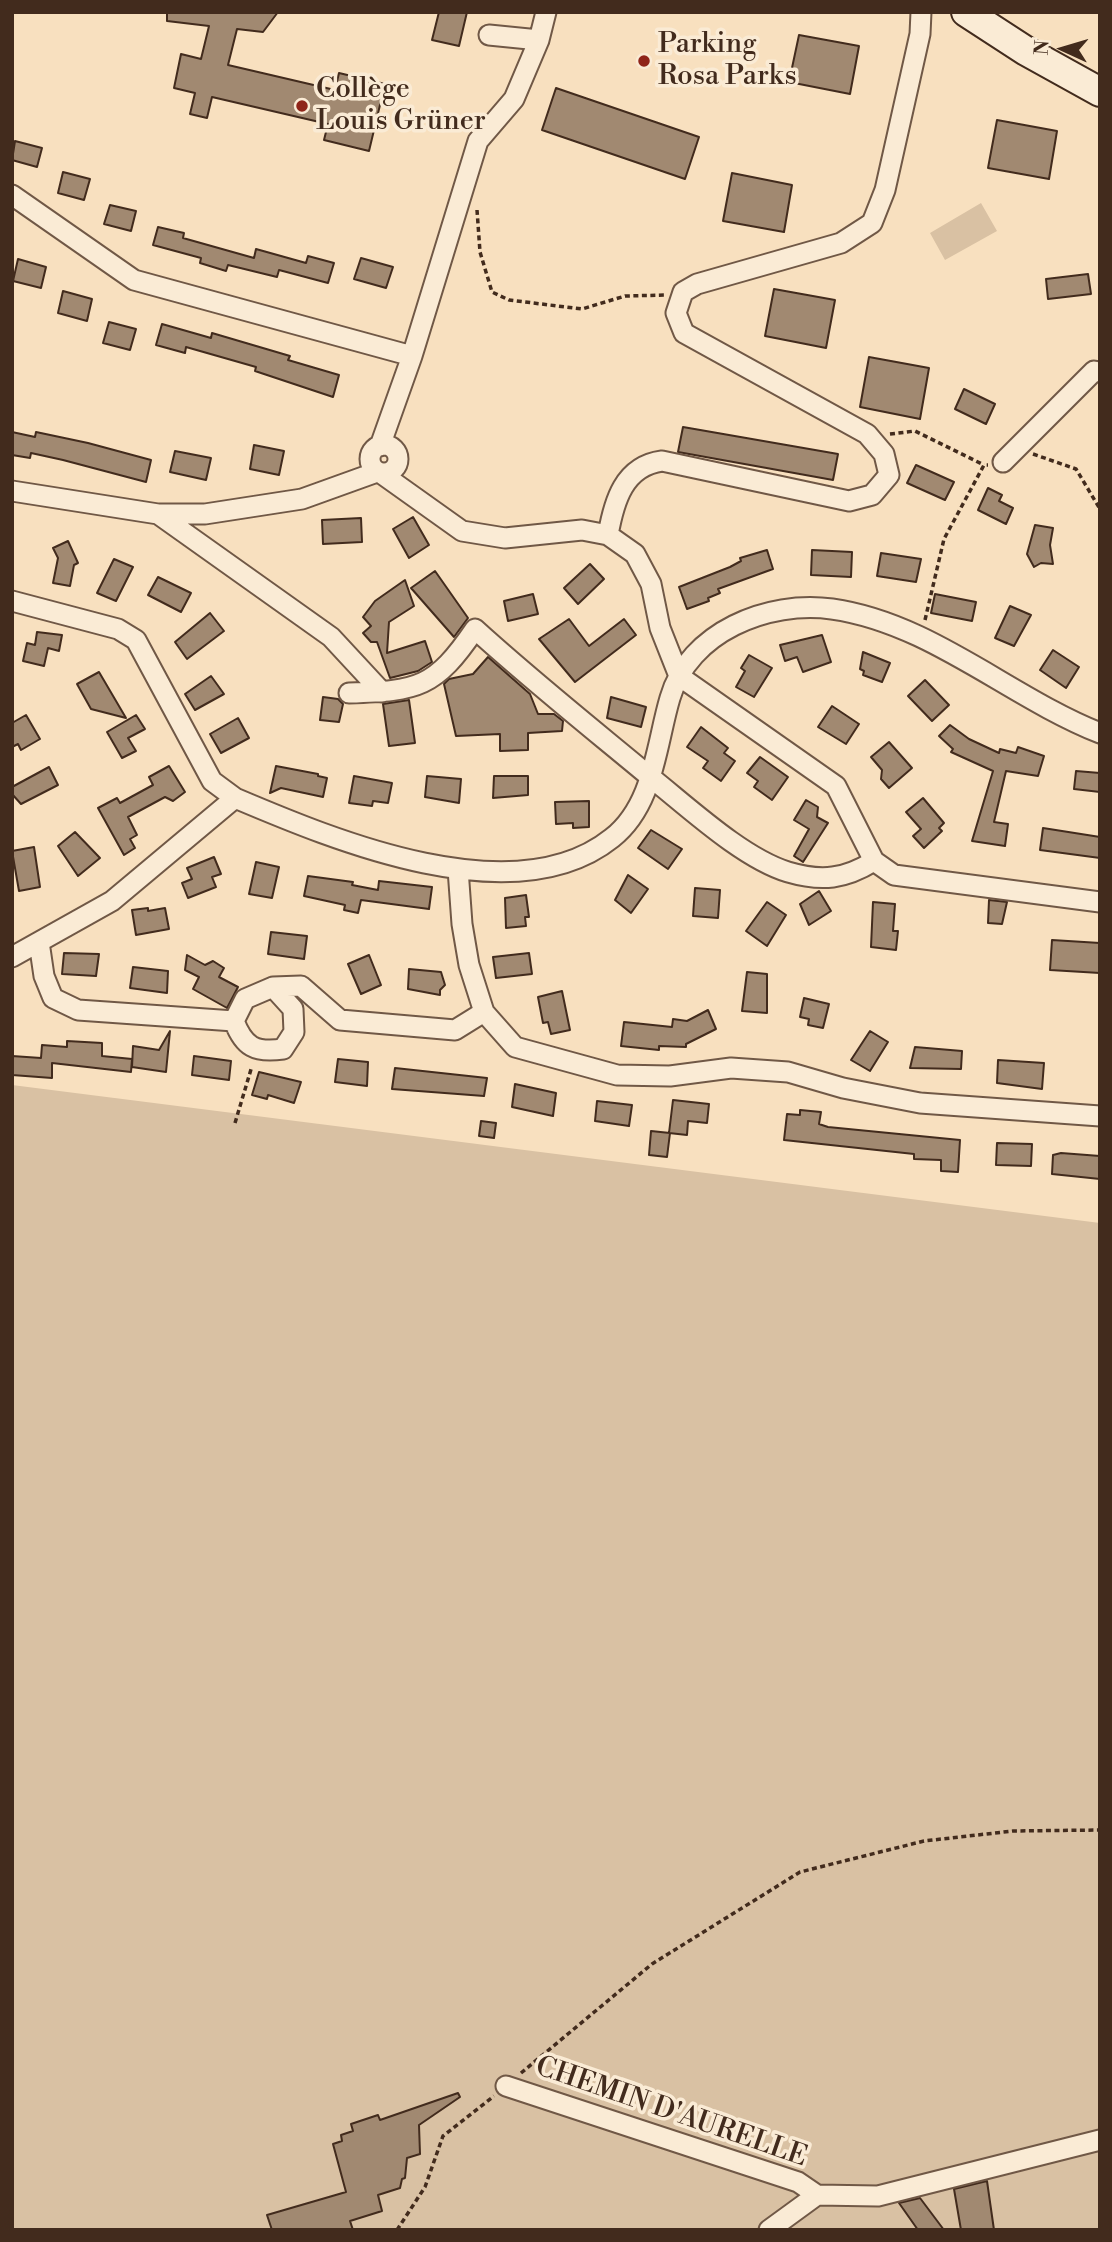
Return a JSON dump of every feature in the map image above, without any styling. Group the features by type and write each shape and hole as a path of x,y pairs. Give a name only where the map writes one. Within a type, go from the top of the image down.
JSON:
{"main road":[{"path":"966,12 1026,51 1100,92"}],"street":[{"path":"384,459 393,413 478,141 514,99 539,40 546,12"},
{"path":"608,535 612,512 630,475 645,463 662,461 849,500 872,495 889,475 884,454 867,434 684,333 676,313 682,295 697,284 841,243 872,223 885,190 919,34 921,12"},
{"path":"489,34 539,40"},
{"path":"12,195 134,280 412,356"},
{"path":"994,464 1020,446 1094,371 1100,372"},
{"path":"12,491 159,514 205,514 302,499 332,487 384,459"},
{"path":"384,459 425,503 462,531 484,537 582,530 608,535 635,554 651,584 660,628 679,676 836,786 874,861 894,876 1100,902"},
{"path":"159,514 331,637 382,692"},
{"path":"12,601 118,629 136,640 212,781 234,797 331,838 458,869 519,870 568,863 613,837 639,805 650,776 670,696 679,676 698,653 735,622 779,609 831,608 879,620 921,639 1100,733"},
{"path":"349,693 398,692 433,679 456,656 475,629 530,680 724,837 786,871 814,877 851,875 874,861"},
{"path":"13,953 40,942 112,901 234,797"},
{"path":"458,869 462,924 469,965 484,1012 515,1047 617,1075 670,1076 732,1068 788,1072 843,1088 920,1103 1100,1116"},
{"path":"40,942 44,976 53,998 78,1010 234,1021"},
{"path":"273,987 293,1009 293,1032 283,1049 256,1050 240,1037 234,1021 245,999 273,987 301,986 340,1020 455,1030 484,1012"},
{"name":"CHEMIN D'AURELLE","path":"506,2086 798,2182 817,2195"},
{"path":"769,2230 817,2195 878,2196 1100,2140"}],"path":[{"path":"463,193 476,206 480,252 492,292 509,300 582,309 625,296 682,295"},
{"path":"877,445 890,434 915,431 994,464 944,539 921,639"},
{"path":"1020,446 1041,459 1076,469 1100,509"},
{"path":"235,1123 256,1050"},
{"path":"397,2230 425,2187 443,2136 652,1964 800,1872 924,1842 1013,1831 1100,1830"}],"shaded area":[{"path":"981,203 997,231 945,260 930,233"},
{"path":"12,1085 1100,1223 1100,2230 12,2230"}],"building":[{"path":"167,12 278,12 263,32 237,29 228,65 335,90 339,73 385,84 369,151 324,140 328,124 212,97 207,118 190,114 195,93 174,88 181,54 201,59 209,26 167,21"},
{"path":"439,12 467,12 459,46 432,40"},
{"path":"799,35 859,46 850,94 789,82"},
{"path":"556,88 699,137 685,179 542,130"},
{"path":"997,120 1057,131 1049,179 988,168"},
{"path":"15,141 42,148 37,167 12,160"},
{"path":"63,172 90,179 84,200 58,193"},
{"path":"732,173 792,185 784,232 723,221"},
{"path":"110,205 136,211 131,231 104,224"},
{"path":"158,227 184,233 183,238 254,258 256,249 306,263 308,256 334,263 328,283 279,270 277,277 228,265 226,271 200,263 201,258 153,245"},
{"path":"361,258 393,267 386,288 354,279"},
{"path":"18,259 46,267 41,288 13,281"},
{"path":"1088,274 1091,294 1048,299 1046,279"},
{"path":"774,289 835,300 826,348 765,336"},
{"path":"63,291 92,299 87,321 58,313"},
{"path":"109,322 136,329 130,350 103,343"},
{"path":"162,324 211,338 212,333 290,356 288,360 339,375 333,397 255,371 256,367 186,347 185,353 156,345"},
{"path":"869,357 929,368 920,419 860,407"},
{"path":"964,389 995,404 986,424 955,409"},
{"path":"683,427 838,454 833,480 678,452"},
{"path":"12,432 35,437 36,432 151,460 146,482 31,453 30,458 12,455"},
{"path":"254,445 284,451 279,475 250,469"},
{"path":"175,451 211,458 206,480 170,472"},
{"path":"916,465 954,482 945,500 907,483"},
{"path":"988,488 1002,495 999,501 1013,508 1006,524 978,510"},
{"path":"413,517 429,545 409,558 393,529"},
{"path":"361,518 362,542 323,544 322,520"},
{"path":"1035,525 1053,528 1050,545 1053,564 1041,563 1034,567 1027,554"},
{"path":"68,541 78,563 74,565 70,586 53,583 58,558 53,548"},
{"path":"767,550 773,569 718,589 720,593 708,598 709,601 687,609 679,587 730,567 741,561 740,558"},
{"path":"812,550 852,552 851,577 811,575"},
{"path":"881,553 921,559 916,582 877,576"},
{"path":"114,559 133,567 116,601 97,593"},
{"path":"590,564 604,579 578,604 564,588"},
{"path":"435,571 468,618 454,637 411,588"},
{"path":"158,577 191,593 181,612 148,595"},
{"path":"405,580 414,606 389,622 387,653 425,641 432,662 418,671 390,678 377,642 371,642 363,633 371,626 363,617 375,601"},
{"path":"533,594 538,614 508,621 504,601"},
{"path":"935,594 976,602 972,621 931,613"},
{"path":"1010,606 1031,615 1014,646 995,638"},
{"path":"210,613 224,631 187,659 175,642"},
{"path":"569,619 589,646 624,619 636,635 575,682 539,639"},
{"path":"37,632 62,635 59,651 48,648 44,666 23,661 27,643 35,645"},
{"path":"822,635 831,662 803,672 797,657 785,661 780,645"},
{"path":"1053,650 1079,667 1066,688 1040,670"},
{"path":"863,652 890,663 882,682 863,675 864,671 860,669"},
{"path":"749,655 772,668 754,697 736,687 745,671 741,668"},
{"path":"488,657 530,694 538,714 554,714 563,721 562,731 528,733 528,750 500,751 500,734 456,736 444,684 449,679 473,674"},
{"path":"99,672 126,718 91,709 77,684"},
{"path":"211,676 224,694 195,710 185,694"},
{"path":"925,680 949,705 932,721 908,696"},
{"path":"323,697 338,699 343,704 339,722 320,720"},
{"path":"611,697 646,707 641,727 607,718"},
{"path":"409,700 415,743 389,746 383,704"},
{"path":"832,706 859,724 846,744 818,727"},
{"path":"26,715 40,739 21,750 18,744 12,747 12,723"},
{"path":"136,715 145,729 128,738 136,751 122,758 107,732"},
{"path":"238,718 249,738 221,753 210,734"},
{"path":"950,725 969,739 999,753 1000,749 1016,753 1018,747 1044,756 1038,776 1006,771 994,822 1008,824 1005,846 972,841 993,771 951,752 953,749 939,736"},
{"path":"701,727 728,748 724,753 735,761 721,781 703,768 708,761 687,747"},
{"path":"889,742 912,768 889,788 881,779 882,770 871,757"},
{"path":"760,757 788,777 772,800 754,787 758,781 747,773"},
{"path":"169,766 185,792 173,801 165,797 128,817 137,835 130,839 135,848 124,855 98,808 117,798 120,803 153,785 149,777"},
{"path":"276,766 327,778 323,797 281,788 270,793"},
{"path":"49,767 58,785 21,804 12,794 12,787"},
{"path":"1076,771 1100,773 1100,792 1074,789"},
{"path":"354,776 392,783 388,803 373,801 372,806 349,803"},
{"path":"427,776 461,779 459,803 425,797"},
{"path":"494,776 528,776 528,795 493,798"},
{"path":"923,798 944,823 939,828 942,831 924,848 913,836 921,829 906,812"},
{"path":"806,800 818,807 817,817 828,823 803,862 794,856 809,829 794,820"},
{"path":"589,801 589,827 573,828 573,823 556,824 555,802"},
{"path":"1043,828 1100,837 1100,858 1040,850"},
{"path":"651,830 682,849 668,869 638,848"},
{"path":"75,832 100,858 78,876 58,846"},
{"path":"34,847 40,887 19,891 12,851"},
{"path":"214,857 221,874 212,877 216,887 188,898 182,883 192,879 187,868"},
{"path":"256,862 279,867 272,898 249,894"},
{"path":"628,875 648,889 631,913 615,900"},
{"path":"308,876 353,882 352,885 378,890 379,881 432,887 429,909 361,900 358,913 344,910 345,905 304,896"},
{"path":"695,888 720,890 718,918 693,916"},
{"path":"819,891 831,911 809,925 800,904"},
{"path":"526,895 529,917 525,917 526,926 506,928 505,898"},
{"path":"989,900 1007,902 1002,924 988,923"},
{"path":"767,902 786,915 767,946 746,931"},
{"path":"873,902 895,904 893,931 898,931 896,950 871,947"},
{"path":"148,908 148,911 165,908 169,929 136,935 132,910"},
{"path":"271,932 307,936 304,959 268,954"},
{"path":"1052,940 1100,943 1100,973 1050,970"},
{"path":"64,953 99,954 96,976 62,974"},
{"path":"529,953 532,974 496,978 493,957"},
{"path":"187,955 205,965 213,961 224,968 219,977 238,987 227,1008 193,989 199,977 185,970"},
{"path":"369,955 381,985 361,994 348,964"},
{"path":"133,967 168,971 167,993 130,988"},
{"path":"409,969 441,972 445,985 440,990 440,995 408,989"},
{"path":"747,972 767,974 767,1013 742,1011"},
{"path":"562,991 570,1030 551,1034 548,1022 543,1023 538,997"},
{"path":"804,998 829,1004 823,1028 808,1025 809,1019 800,1017"},
{"path":"708,1010 716,1029 686,1044 686,1047 659,1046 659,1050 621,1046 624,1022 672,1027 673,1019 687,1021"},
{"path":"170,1031 166,1072 132,1067 133,1046 159,1050"},
{"path":"870,1031 888,1042 870,1071 851,1060"},
{"path":"67,1041 102,1043 102,1056 132,1059 131,1072 52,1063 52,1078 12,1075 12,1056 41,1058 42,1045 67,1047"},
{"path":"915,1047 962,1051 961,1069 910,1068"},
{"path":"194,1056 231,1061 229,1080 192,1075"},
{"path":"338,1059 368,1062 367,1086 335,1082"},
{"path":"998,1060 1044,1063 1042,1089 997,1083"},
{"path":"395,1068 487,1078 484,1096 392,1089"},
{"path":"259,1072 301,1082 294,1103 268,1095 267,1099 252,1095"},
{"path":"515,1084 556,1093 553,1116 512,1107"},
{"path":"673,1100 709,1104 707,1123 688,1121 687,1135 669,1133"},
{"path":"597,1101 632,1105 629,1126 595,1121"},
{"path":"800,1110 821,1112 819,1124 828,1127 960,1140 958,1172 941,1171 941,1160 914,1159 914,1154 784,1140 787,1114 800,1115"},
{"path":"481,1121 496,1123 494,1138 479,1136"},
{"path":"651,1131 670,1133 667,1157 649,1155"},
{"path":"997,1143 1032,1144 1031,1166 996,1165"},
{"path":"1061,1153 1100,1156 1100,1179 1052,1174 1053,1155"},
{"path":"458,2093 460,2097 419,2125 420,2154 407,2158 405,2178 402,2179 400,2188 378,2195 382,2211 350,2221 353,2230 272,2230 267,2215 346,2192 333,2144 342,2141 341,2135 353,2131 351,2124 378,2115 380,2120"},
{"path":"987,2181 994,2230 961,2230 954,2189"},
{"path":"920,2198 944,2230 918,2230 899,2203"}],"place":[{"name":"Parking Rosa Parks","path":"644,61"},
{"name":"Collège Louis Grüner","path":"302,106"}]}
